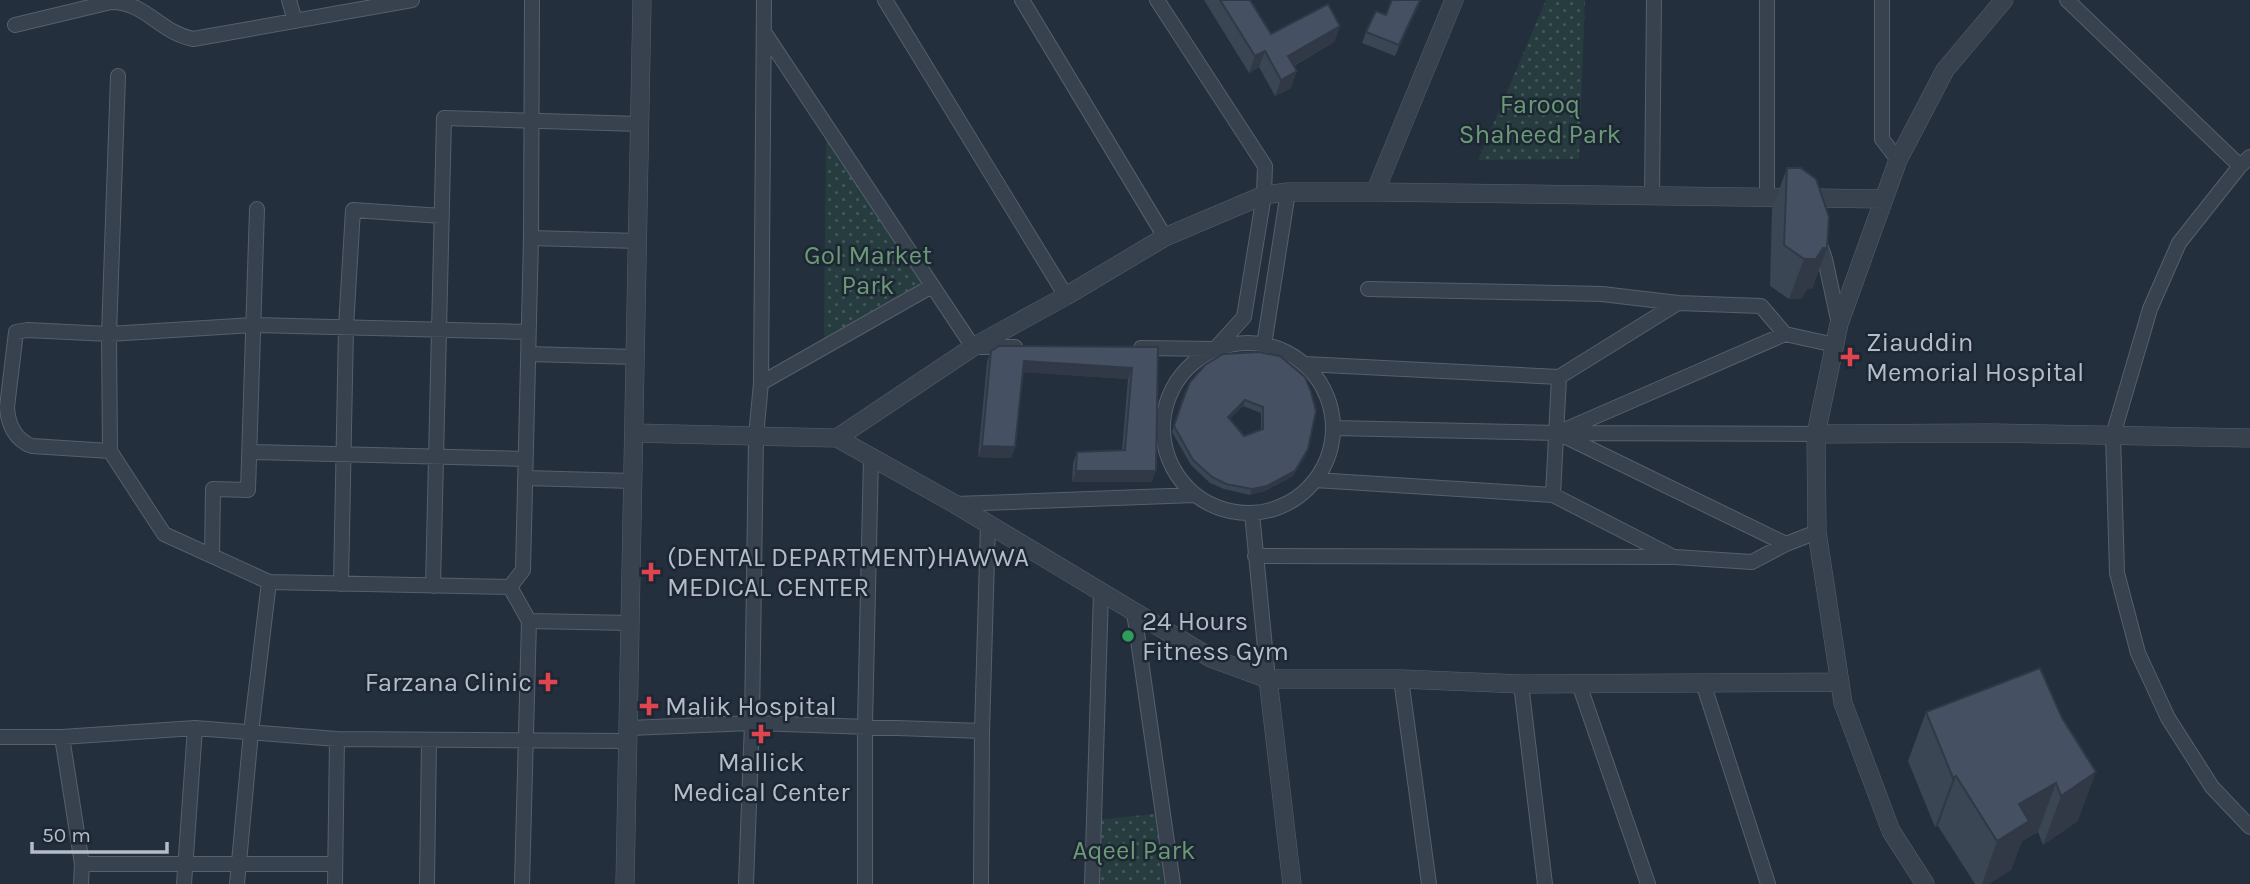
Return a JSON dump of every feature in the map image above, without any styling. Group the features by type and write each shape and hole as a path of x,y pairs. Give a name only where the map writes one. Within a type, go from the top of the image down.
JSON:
{"street":[{"path":"289,0 295,22"},
{"path":"15,24 111,2 126,2 146,11 178,36 193,39 412,0"},
{"path":"510,587 523,570 531,238 532,0"},
{"path":"625,884 642,0"},
{"path":"746,884 752,723 756,436 761,383 764,0"},
{"path":"885,0 1066,296"},
{"path":"1022,0 1166,237"},
{"path":"1122,348 1215,349 1248,342 1280,349 1305,364 1318,378 1330,405 1334,428 1327,460 1315,480 1293,500 1271,510 1252,513 1222,509 1195,495 1172,467 1163,439 1164,410 1171,390 1188,366 1215,349 1244,317 1264,195 1265,166 1157,0"},
{"path":"1375,192 1454,0"},
{"path":"1652,198 1654,0"},
{"path":"1767,0 1767,198"},
{"path":"1882,0 1882,139 1898,160"},
{"path":"1925,884 1891,831 1843,703 1817,532 1816,434 1839,324 1898,160 1945,70 2004,0"},
{"path":"2067,0 2245,161 2179,243 2150,309 2113,435 2117,573 2138,653 2168,719 2212,787 2250,827"},
{"path":"764,32 973,347"},
{"path":"118,76 109,334 110,452 164,534 269,582 510,587"},
{"path":"433,586 444,118 640,124"},
{"path":"1264,345 1288,192"},
{"path":"837,438 973,347 1166,237 1264,195 1288,192 1375,192 1652,198 1884,199"},
{"path":"1787,198 1811,220 1825,260 1839,324"},
{"path":"212,556 213,489 248,490 257,209"},
{"path":"341,584 346,327 353,210 442,216"},
{"path":"531,238 638,241"},
{"path":"761,383 932,286"},
{"path":"1368,289 1602,294 1678,303 1760,306 1785,334 1835,345"},
{"path":"1305,364 1559,377 1678,303"},
{"path":"110,452 32,446 16,437 8,418 7,407 16,332 27,330 109,334 253,325 528,332"},
{"path":"1558,433 1785,334"},
{"path":"973,347 1027,347"},
{"path":"528,354 636,357"},
{"path":"1553,495 1559,377"},
{"path":"1334,428 1558,433 1992,433 2250,438"},
{"path":"635,432 837,438 955,504 1211,658 1268,679 1401,679 1521,684 1840,682"},
{"path":"1558,433 1786,544"},
{"path":"250,452 525,459"},
{"path":"865,884 865,725 871,457"},
{"path":"525,478 634,481"},
{"path":"1315,480 1553,495 1675,557"},
{"path":"955,504 1195,495"},
{"path":"1252,513 1292,884"},
{"path":"981,884 988,524"},
{"path":"1255,556 1675,557 1752,562 1817,532"},
{"path":"237,884 269,582"},
{"path":"510,587 529,621 522,884"},
{"path":"1092,884 1101,593"},
{"path":"1134,612 1172,884"},
{"path":"529,621 631,623"},
{"path":"1401,679 1429,884"},
{"path":"1703,683 1768,884"},
{"path":"1521,684 1545,884"},
{"path":"1578,684 1648,884"},
{"path":"0,737 62,737 195,728 337,739 525,740 752,723 982,731"},
{"path":"184,884 195,728"},
{"path":"62,737 82,864 81,884"},
{"path":"335,884 337,739"},
{"path":"427,884 429,740"},
{"path":"82,864 335,864"}],"green space":[{"name":"Farooq Shaheed Park","path":"1546,0 1585,0 1579,159 1478,160"},
{"name":"Gol Market Park","path":"826,126 932,286 824,347"},
{"name":"Aqeel Park","path":"1163,813 1173,884 1092,884 1094,820"}],"building":[{"path":"1220,0 1250,0 1271,34 1328,4 1340,26 1288,56 1297,71 1281,80 1265,51 1255,56"},
{"path":"1392,0 1420,0 1399,45 1366,32 1376,11 1386,15"},
{"path":"1787,168 1801,168 1816,179 1829,217 1827,248 1823,248 1816,259 1804,259 1784,245"},
{"path":"999,346 1158,347 1156,471 1076,471 1077,452 1125,450 1132,368 1024,361 1015,447 982,446 991,351"},
{"path":"1259,352 1280,356 1305,377 1311,392 1316,411 1308,449 1295,471 1267,486 1252,489 1226,484 1212,477 1193,460 1174,426 1190,382 1205,365 1223,354","holes":["1245,400 1263,407 1263,429 1244,436 1228,417"]},
{"path":"2040,668 2062,718 2096,772 2061,796 2056,783 2019,804 2029,821 1997,841 1956,776 1953,778 1926,712"}],"place":[{"name":"Ziauddin Memorial Hospital","path":"1850,357"},
{"name":"(DENTAL DEPARTMENT)HAWWA MEDICAL CENTER","path":"651,572"},
{"name":"24 Hours Fitness Gym","path":"1128,636"},
{"name":"Farzana Clinic","path":"548,682"},
{"name":"Malik Hospital","path":"649,706"},
{"name":"Mallick Medical Center","path":"761,734"}]}
